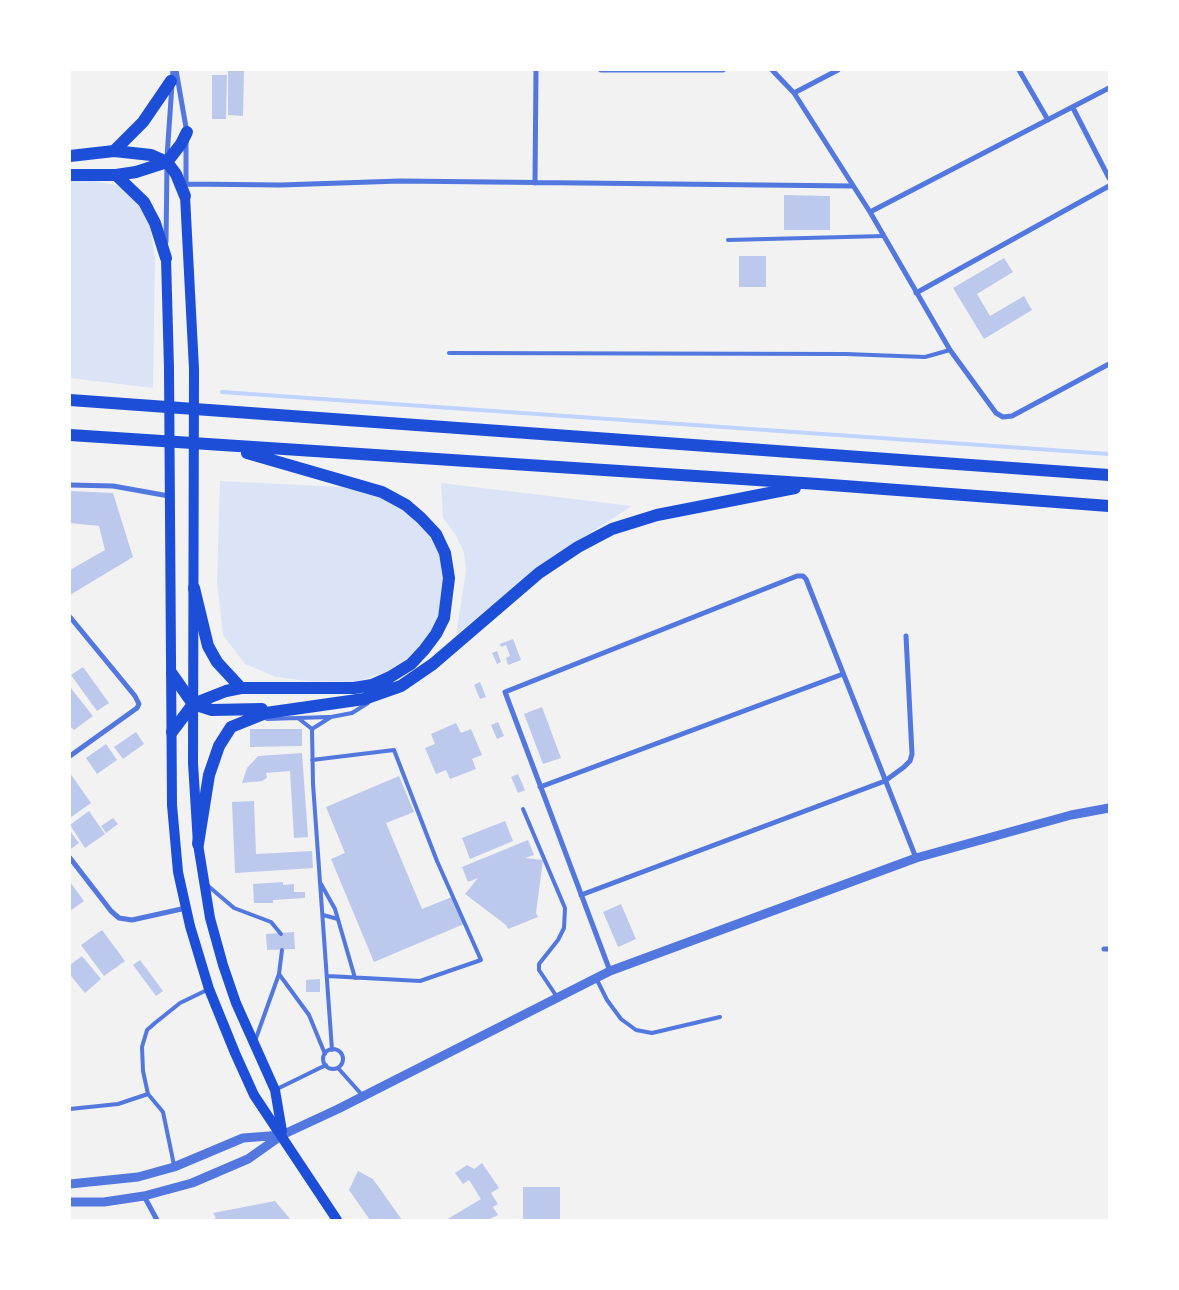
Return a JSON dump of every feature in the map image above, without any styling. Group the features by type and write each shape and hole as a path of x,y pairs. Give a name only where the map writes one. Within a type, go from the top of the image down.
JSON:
{"highway":[{"path":"114,151 143,122 173,74"},
{"path":"70,175 116,175 136,172 167,162 181,144 187,132"},
{"path":"70,156 114,151 139,152 167,162 186,190"},
{"path":"116,175 144,202 155,223 166,258"},
{"path":"70,400 1109,475"},
{"path":"70,435 226,447 818,484 1109,506"},
{"path":"172,732 193,704 207,697 241,688 354,688 372,685 390,677 411,664 436,634 447,602 449,578 445,553 436,534 406,506 382,492 226,447"},
{"path":"198,844 203,799 219,746 231,728 247,719 294,713 364,699 401,686 433,664 539,572 578,547 612,529 656,514 818,484"},
{"path":"194,588 208,646 217,662 241,688"},
{"path":"172,674 193,704 212,710 294,713"}],"main road":[{"path":"186,190 194,369 193,763 198,844 204,882 223,965 254,1046 275,1090 282,1135"},
{"path":"166,258 169,368 172,806 178,872 209,989 254,1095 338,1220"}],"street":[{"path":"535,183 536,70"},
{"path":"601,70 723,70"},
{"path":"772,70 794,93 870,212 950,350 996,413 1003,417 1012,416 1109,364"},
{"path":"794,93 838,70"},
{"path":"1019,70 1048,120"},
{"path":"173,74 187,132 186,190 400,181 853,186"},
{"path":"166,258 167,162 173,74"},
{"path":"870,212 1109,88"},
{"path":"1073,108 1109,178"},
{"path":"916,293 1109,186"},
{"path":"70,485 113,486 170,493"},
{"path":"610,971 505,695 507,690 797,576 802,576 806,579 916,858"},
{"path":"70,617 135,696 139,704 137,708 70,756"},
{"path":"581,895 885,781 910,761 912,754 906,636"},
{"path":"540,787 843,674"},
{"path":"70,1202 104,1202 144,1196 192,1183 248,1159 282,1135 558,999 610,971 916,858 1071,815 1109,808"},
{"path":"70,858 111,911 119,918 132,920 186,908"},
{"path":"70,1184 99,1183 138,1177 174,1167 243,1138 282,1135"},
{"path":"144,1196 158,1220"}],"lane":[{"path":"728,240 884,236"},
{"path":"449,353 836,354 925,357 950,350"},
{"path":"294,713 331,717 352,713 382,694"},
{"path":"294,713 312,729 312,760 332,1050"},
{"path":"312,729 331,717"},
{"path":"312,760 394,750 437,861 481,960 420,981 328,976"},
{"path":"523,809 565,908 564,928 558,940 539,964 539,970 558,999"},
{"path":"204,882 234,908 271,922 281,934"},
{"path":"320,882 335,909 355,978"},
{"path":"323,915 338,919"},
{"path":"254,1046 280,974 282,950"},
{"path":"280,974 309,1015 325,1054 326,1065"},
{"path":"596,978 607,1000 621,1019 636,1030 652,1033 720,1017"},
{"path":"174,1167 163,1112 148,1094 143,1071 142,1047 147,1030 180,1003 209,989"},
{"path":"325,1054 332,1050 339,1051 343,1058 338,1068"},
{"path":"275,1090 326,1065"},
{"path":"326,1065 329,1068 338,1068 364,1096"},
{"path":"70,1109 118,1104 148,1094"}],"shaded area":[{"path":"70,181 93,181 117,185 138,204 150,225 155,257 153,388 70,378"},
{"path":"220,481 343,487 381,498 404,510 419,522 433,539 441,556 444,580 438,619 429,634 408,658 386,672 355,682 307,681 276,677 245,664 223,635 217,582"},
{"path":"441,483 632,506 539,566 456,635 466,571 464,552 455,534 443,518"}],"building":[{"path":"228,71 244,71 243,116 228,115"},
{"path":"212,75 227,75 226,119 212,119"},
{"path":"784,195 830,196 830,230 784,230"},
{"path":"739,256 766,256 766,287 739,287"},
{"path":"1004,258 1013,272 977,294 990,316 1024,296 1032,310 984,339 953,288"},
{"path":"70,491 113,493 133,557 70,595 70,570 105,550 99,526 70,523"},
{"path":"513,639 521,660 508,665 506,658 510,656 506,645 501,647 500,644"},
{"path":"497,651 501,662 497,664 492,653"},
{"path":"83,667 109,703 97,711 71,675"},
{"path":"480,682 486,697 480,699 474,685"},
{"path":"70,687 93,716 74,730 70,726"},
{"path":"542,707 561,758 543,764 524,714"},
{"path":"498,722 504,736 497,739 491,725"},
{"path":"456,723 461,733 471,729 482,755 472,759 476,769 450,779 446,770 436,774 425,748 435,744 431,734"},
{"path":"250,729 302,729 302,746 250,747"},
{"path":"136,732 144,744 123,759 114,747"},
{"path":"106,744 117,760 97,774 86,758"},
{"path":"302,753 308,837 294,838 290,771 266,773 267,778 262,781 242,783 247,768 258,756"},
{"path":"70,773 91,803 70,818"},
{"path":"518,774 525,790 518,793 511,777"},
{"path":"399,776 414,812 386,823 422,909 452,897 464,924 374,962 331,859 345,853 326,807"},
{"path":"254,801 256,854 312,851 313,868 235,873 232,802"},
{"path":"89,811 105,834 85,848 70,825"},
{"path":"113,818 118,824 106,833 101,826"},
{"path":"505,821 513,841 470,859 462,838"},
{"path":"70,831 79,843 71,849 70,848"},
{"path":"528,840 534,855 525,858 543,860 536,913 538,917 508,929 506,925 465,894 478,878 468,882 462,867"},
{"path":"70,882 84,901 70,911"},
{"path":"283,882 283,885 294,884 294,892 305,892 305,898 273,900 273,903 254,903 253,884"},
{"path":"621,904 636,939 618,947 603,912"},
{"path":"102,930 125,961 104,976 81,945"},
{"path":"294,932 295,949 267,950 266,934"},
{"path":"82,956 101,979 85,993 70,975 70,965"},
{"path":"140,960 163,991 156,996 133,965"},
{"path":"320,979 320,992 306,992 306,980"},
{"path":"482,1163 499,1188 491,1193 498,1204 493,1207 498,1215 488,1220 446,1220 481,1199 469,1180 463,1184 455,1173 467,1165 474,1169"},
{"path":"358,1171 373,1179 402,1220 370,1220 349,1190"},
{"path":"523,1187 560,1187 560,1220 523,1220"},
{"path":"275,1201 291,1220 211,1220 216,1218 213,1213"}],"waterway":[{"path":"222,392 1109,454"}]}
